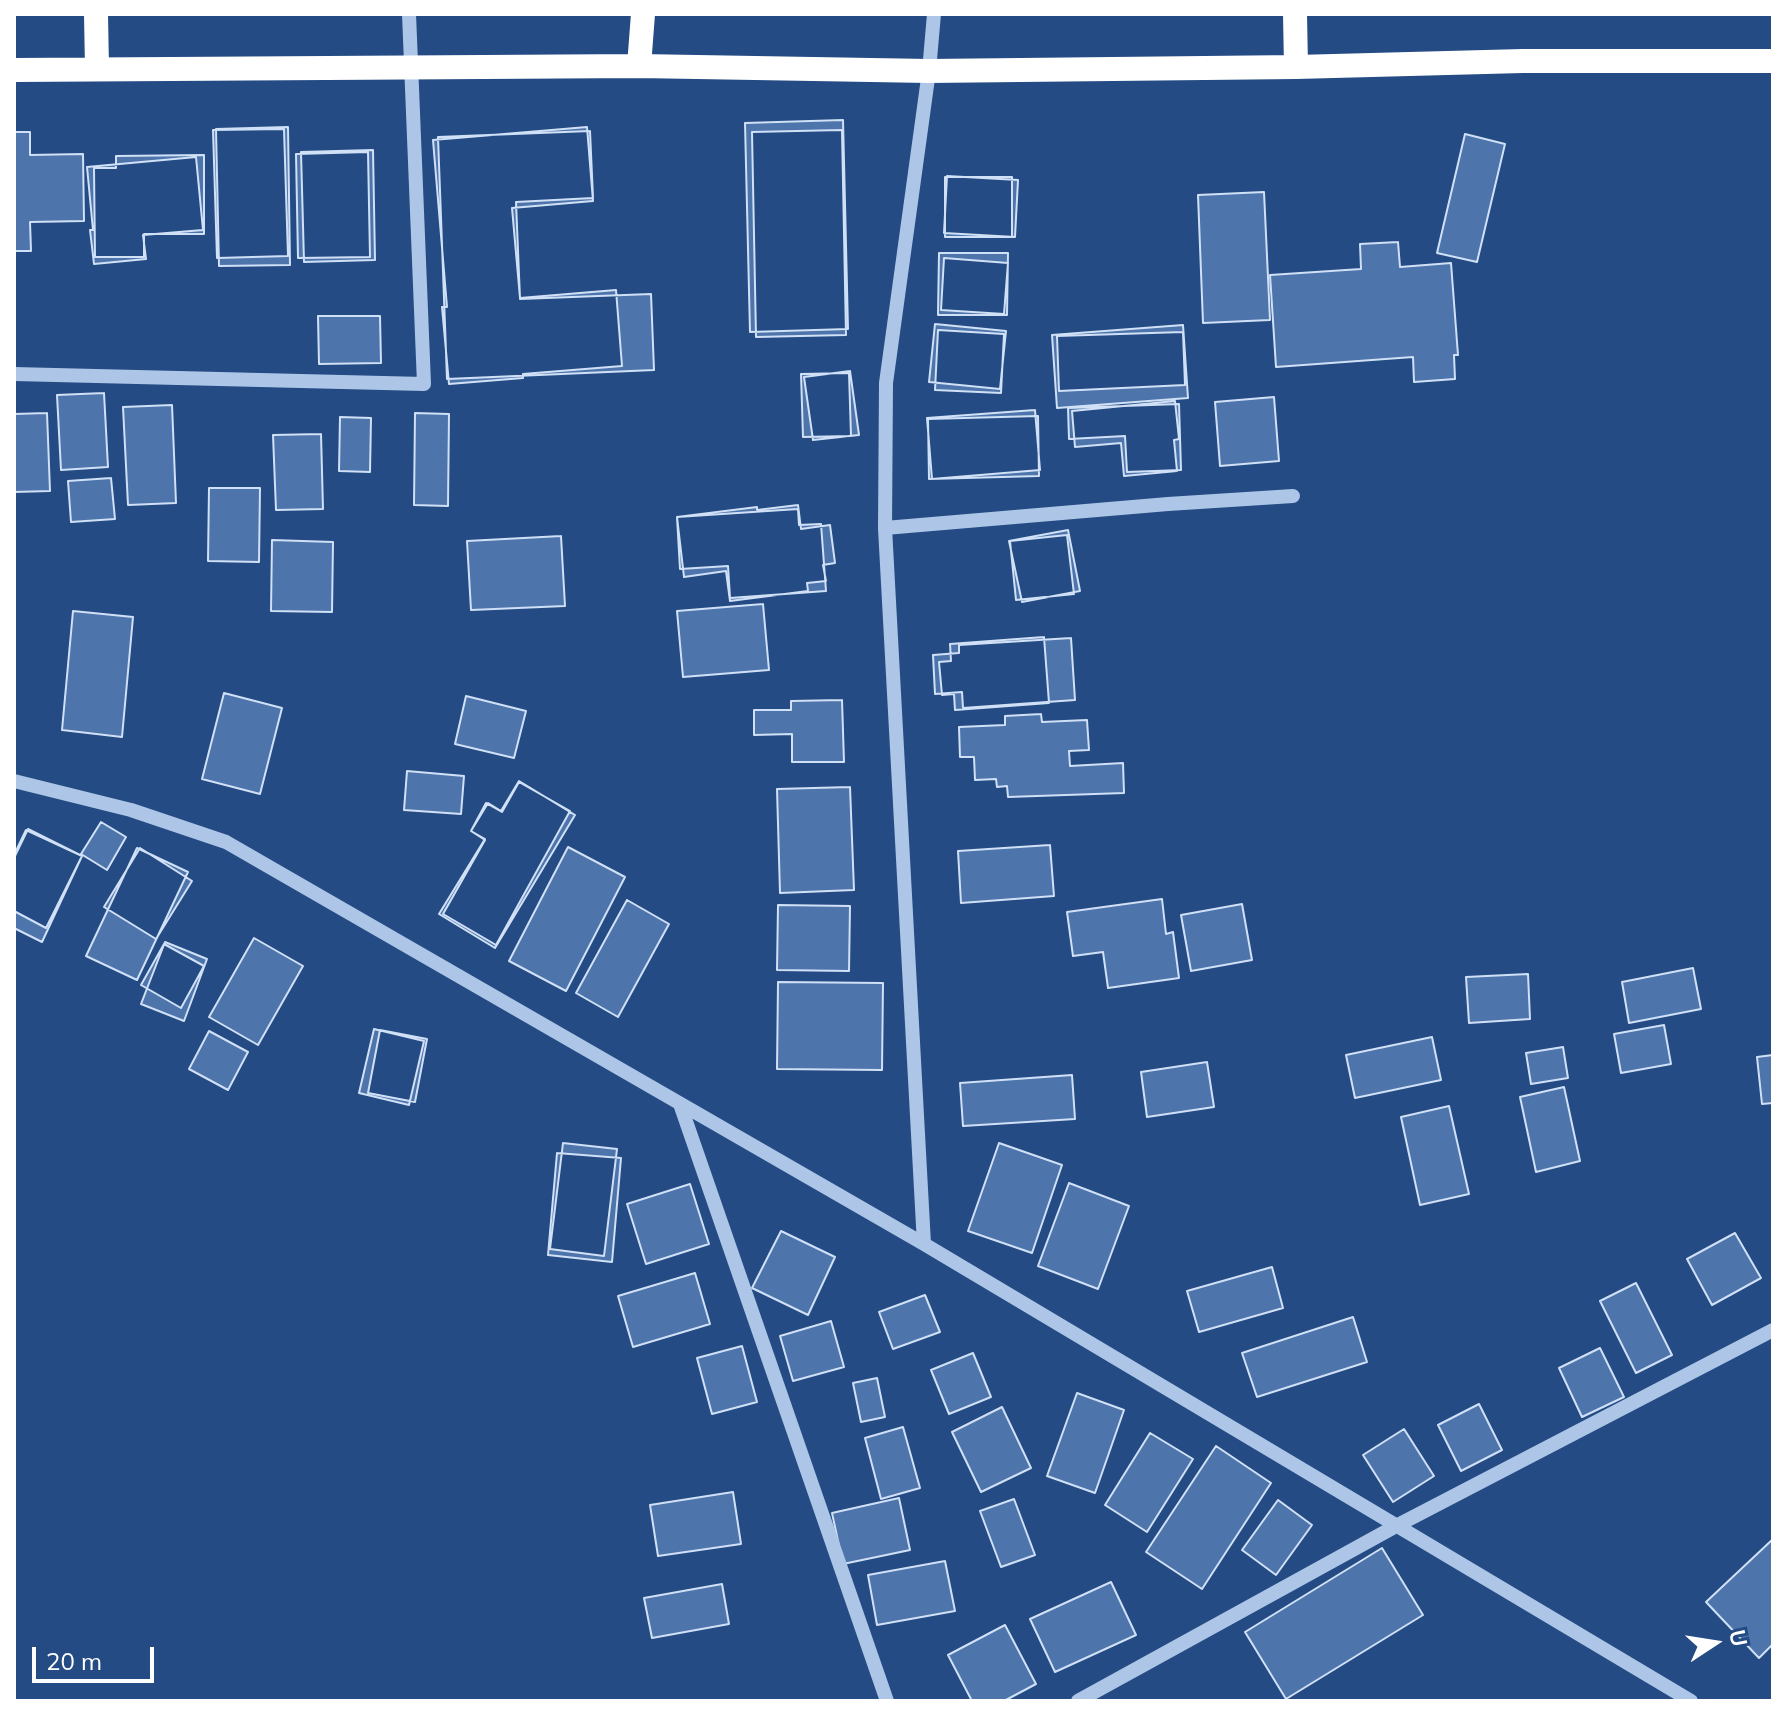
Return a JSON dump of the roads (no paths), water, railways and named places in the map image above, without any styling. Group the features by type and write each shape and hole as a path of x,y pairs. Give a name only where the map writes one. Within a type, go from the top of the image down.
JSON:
{"highway":[{"path":"96,14 97,69"},
{"path":"639,66 643,14"},
{"path":"1295,14 1296,67"},
{"path":"14,70 639,66 929,71 1523,61 1773,61"}],"street":[{"path":"14,374 424,384 409,14"},
{"path":"924,1244 885,528 886,383 934,14"},
{"path":"885,528 1293,496"},
{"path":"14,781 131,810 226,842 924,1244 1691,1701"},
{"path":"680,1104 887,1701"},
{"path":"1078,1701 1396,1526 1773,1330"}]}
